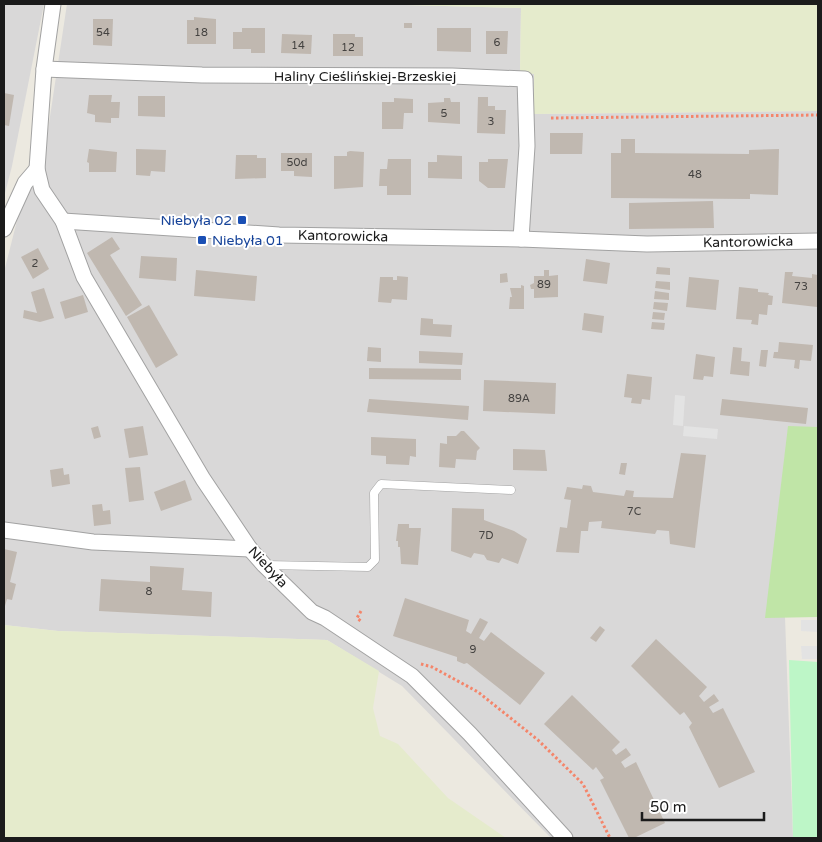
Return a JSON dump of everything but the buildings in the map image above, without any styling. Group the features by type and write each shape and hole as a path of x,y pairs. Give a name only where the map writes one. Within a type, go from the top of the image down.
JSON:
{"street":[{"path":"53,4 44,69 38,168 42,190 62,221"},
{"name":"Haliny Cieślińskiej-Brzeskiej","path":"44,69 202,75 452,76 525,79 527,146 521,239"},
{"path":"4,229 25,183 38,168"},
{"name":"Kantorowicka","path":"62,221 279,235 521,239 647,244 818,241"},
{"name":"Niebyła","path":"62,221 84,277 202,479 250,548 264,565 312,612 325,618 412,676 470,734 565,838"},
{"path":"4,530 93,542 250,548"}],"lane":[{"path":"264,565 368,567 373,564 376,560 374,493 382,484 512,490"}],"path":[{"path":"551,118 818,115"},
{"path":"362,610 357,618 369,628"},
{"path":"414,661 432,667 478,692 538,740 583,784 610,838"}],"shaded area":[{"path":"4,4 44,4 12,166 4,197"},
{"path":"67,4 368,4 521,8 520,72 534,74 534,114 818,111 818,617 785,617 793,838 551,838 402,686 327,640 58,631 4,625 4,272 24,193 46,143"},
{"path":"675,395 685,396 683,426 673,425"},
{"path":"684,426 718,429 717,439 683,436"},
{"path":"801,620 818,620 818,632 801,631"},
{"path":"801,646 818,646 818,659 802,659"}],"green space":[{"path":"368,4 818,4 818,111 534,114 534,74 520,73 521,8"},
{"path":"788,426 818,427 818,617 765,618"},
{"path":"4,625 58,631 327,640 379,671 373,708 380,736 398,744 448,798 506,838 4,838"},
{"path":"789,660 818,662 818,838 793,838"}],"place":[{"name":"Niebyła 02","path":"242,220"},
{"name":"Niebyła 01","path":"202,240"}]}
